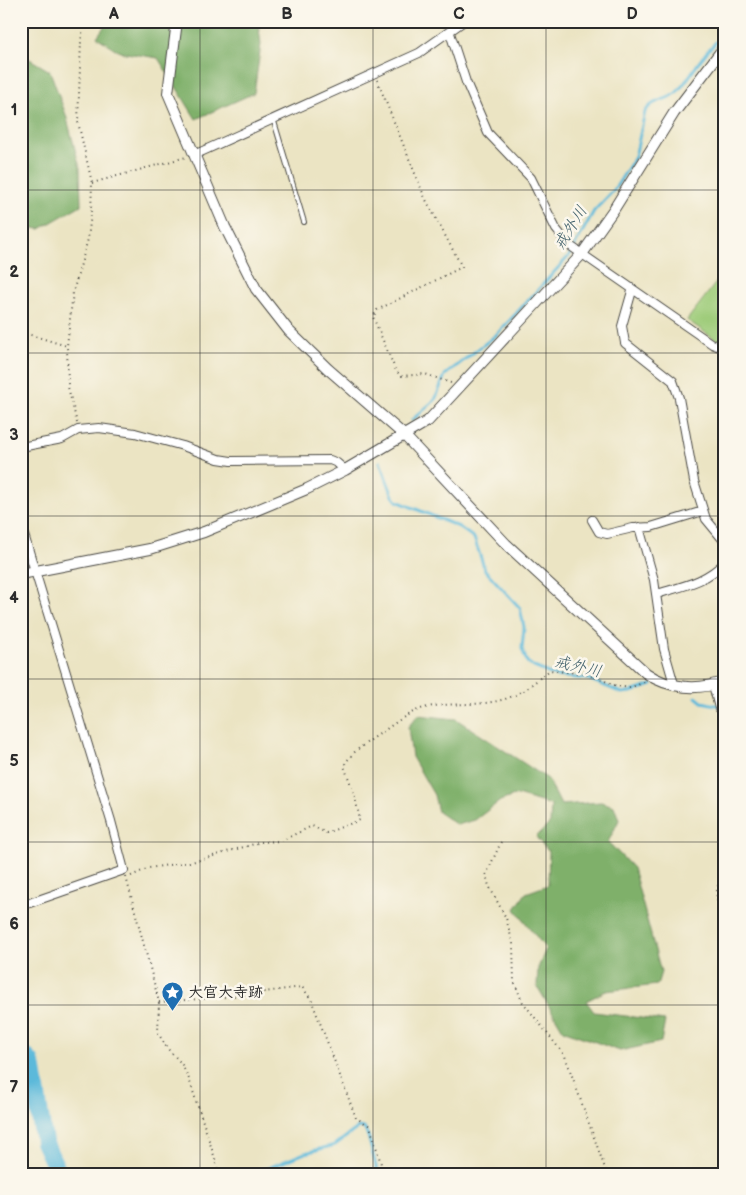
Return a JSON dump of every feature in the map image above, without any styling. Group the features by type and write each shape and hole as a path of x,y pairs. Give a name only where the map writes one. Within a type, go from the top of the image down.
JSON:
{"street":[{"path":"177,21 168,93 224,228 256,289 289,331 328,369 404,435 506,544 651,677 690,688 713,685 725,681"},
{"path":"194,155 419,53 450,33 464,21"},
{"path":"450,33 466,82 488,133 530,178 556,229 569,246 632,291 712,344 725,350"},
{"path":"21,574 174,542 306,489 345,470 434,416 582,254 614,210 674,113 725,46"},
{"path":"632,291 622,326 625,343 667,375 676,388 694,481 710,526 725,542"},
{"path":"21,447 62,438 78,430 99,428 122,430 231,460 330,460 345,470"},
{"path":"592,520 599,532 603,534 651,527 704,511"},
{"path":"21,525 111,821 125,874 21,906"},
{"path":"639,528 657,594 664,649 674,684"},
{"path":"657,594 701,581 710,576 725,562"},
{"path":"713,685 720,707"}],"lane":[{"path":"273,118 304,222"}],"path":[{"path":"78,430 68,386 67,346 73,292 88,239 92,183 78,122 81,41 84,21"},
{"path":"375,73 424,198 462,267 377,310 373,317 396,371 402,376 417,374 436,376 447,380"},
{"path":"92,183 194,155"},
{"path":"21,332 67,346"},
{"path":"220,1173 189,1079 181,1063 167,1048 158,1033 159,1002 125,874 148,868 196,861 261,842 281,841 312,826 326,833 360,820 354,793 344,766 348,758 361,746 414,711 428,707 484,704 503,700 528,689 550,670 585,674 617,687 639,684 651,677"},
{"path":"501,842 486,875 489,886 506,918 513,944 514,981 522,1001 565,1056 606,1174"},
{"path":"725,872 720,878 715,893 718,910 725,924"},
{"path":"159,1002 226,997 302,987 311,1000 356,1118 370,1126 384,1174"}],"green space":[{"path":"108,21 258,21 261,44 254,93 196,119 158,58 120,52 97,37"},
{"path":"21,54 50,71 66,115 80,168 81,205 40,229 21,227"},
{"path":"725,271 725,346 687,320"},
{"path":"418,715 456,719 548,779 561,805 601,802 614,806 619,820 608,842 633,868 661,972 657,985 606,991 586,1001 594,1012 665,1021 661,1042 620,1051 563,1030 537,986 538,968 546,949 515,909 526,893 548,885 549,852 536,837 550,823 551,805 517,795 500,801 475,820 457,825 438,812 434,795 412,757 408,727"}],"waterway":[{"name":"戒外川","path":"412,420 435,400 445,375 496,335 569,256 594,211 614,190 635,157 645,112 652,104 677,92 708,51 725,34"},
{"name":"戒外川","path":"380,462 393,496 397,501 459,527 474,538 485,570 520,608 524,627 522,649 527,662 555,676 588,679 622,693 652,685"},
{"name":"戒外川","path":"696,697 702,702 725,707"},
{"name":"戒外川","path":"725,879 720,889 725,911"},
{"path":"21,1052 30,1061 33,1069 44,1142 59,1174"},
{"path":"228,1174 266,1169 305,1153 335,1145 359,1127 364,1128 368,1136 378,1174"}],"place":[{"name":"大官大寺跡","path":"172,1011"}]}
